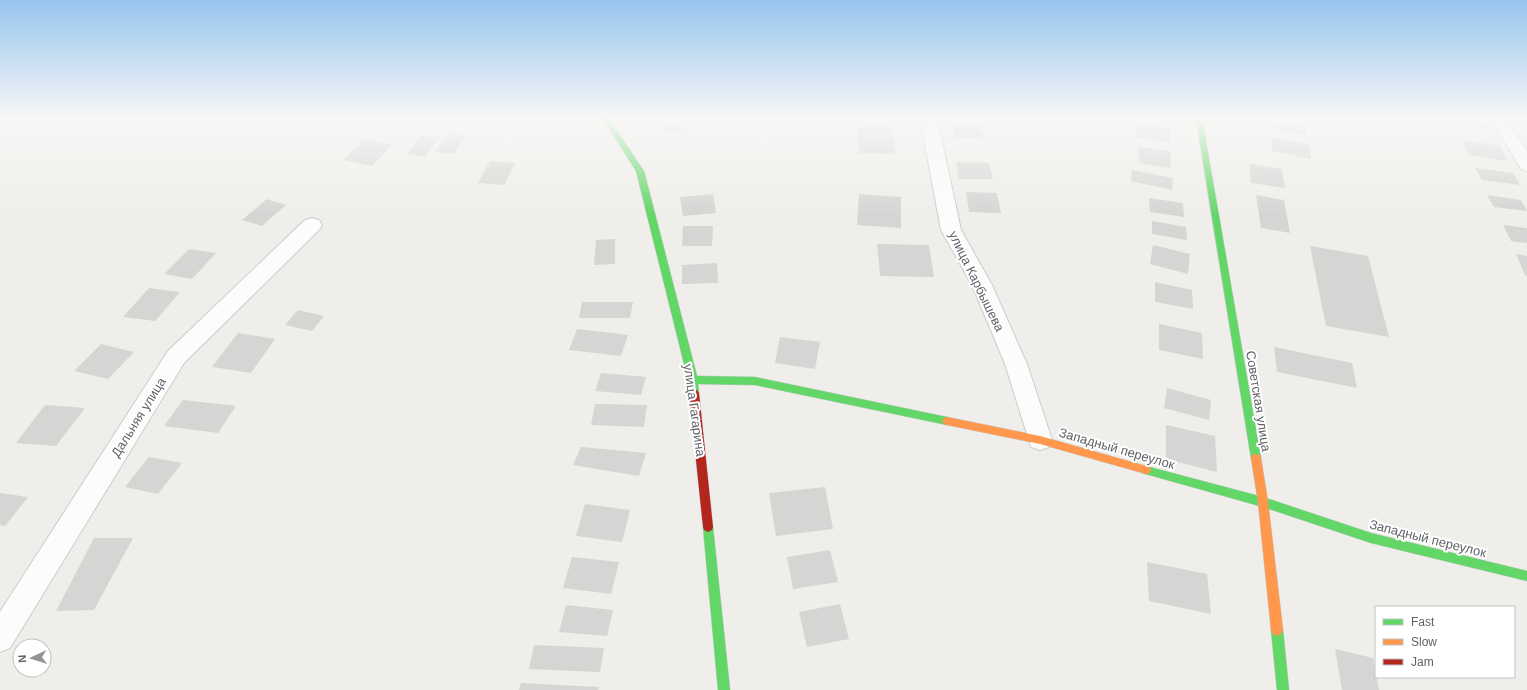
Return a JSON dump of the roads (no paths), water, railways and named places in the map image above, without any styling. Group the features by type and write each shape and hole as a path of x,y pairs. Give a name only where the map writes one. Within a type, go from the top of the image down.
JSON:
{"street":[{"name":"улица Гагарина","path":"626,150 640,171 694,380 724,690"},
{"name":"улица Карбышева","path":"935,150 951,230 982,285 1016,364 1040,440"},
{"name":"Советская улица","path":"1204,150 1263,502 1283,690"},
{"path":"1518,150 1527,165"},
{"name":"Дальняя улица","path":"0,638 176,357 312,225"},
{"name":"Западный переулок","path":"694,380 755,382 1040,440 1263,502 1371,538 1527,576"}]}
